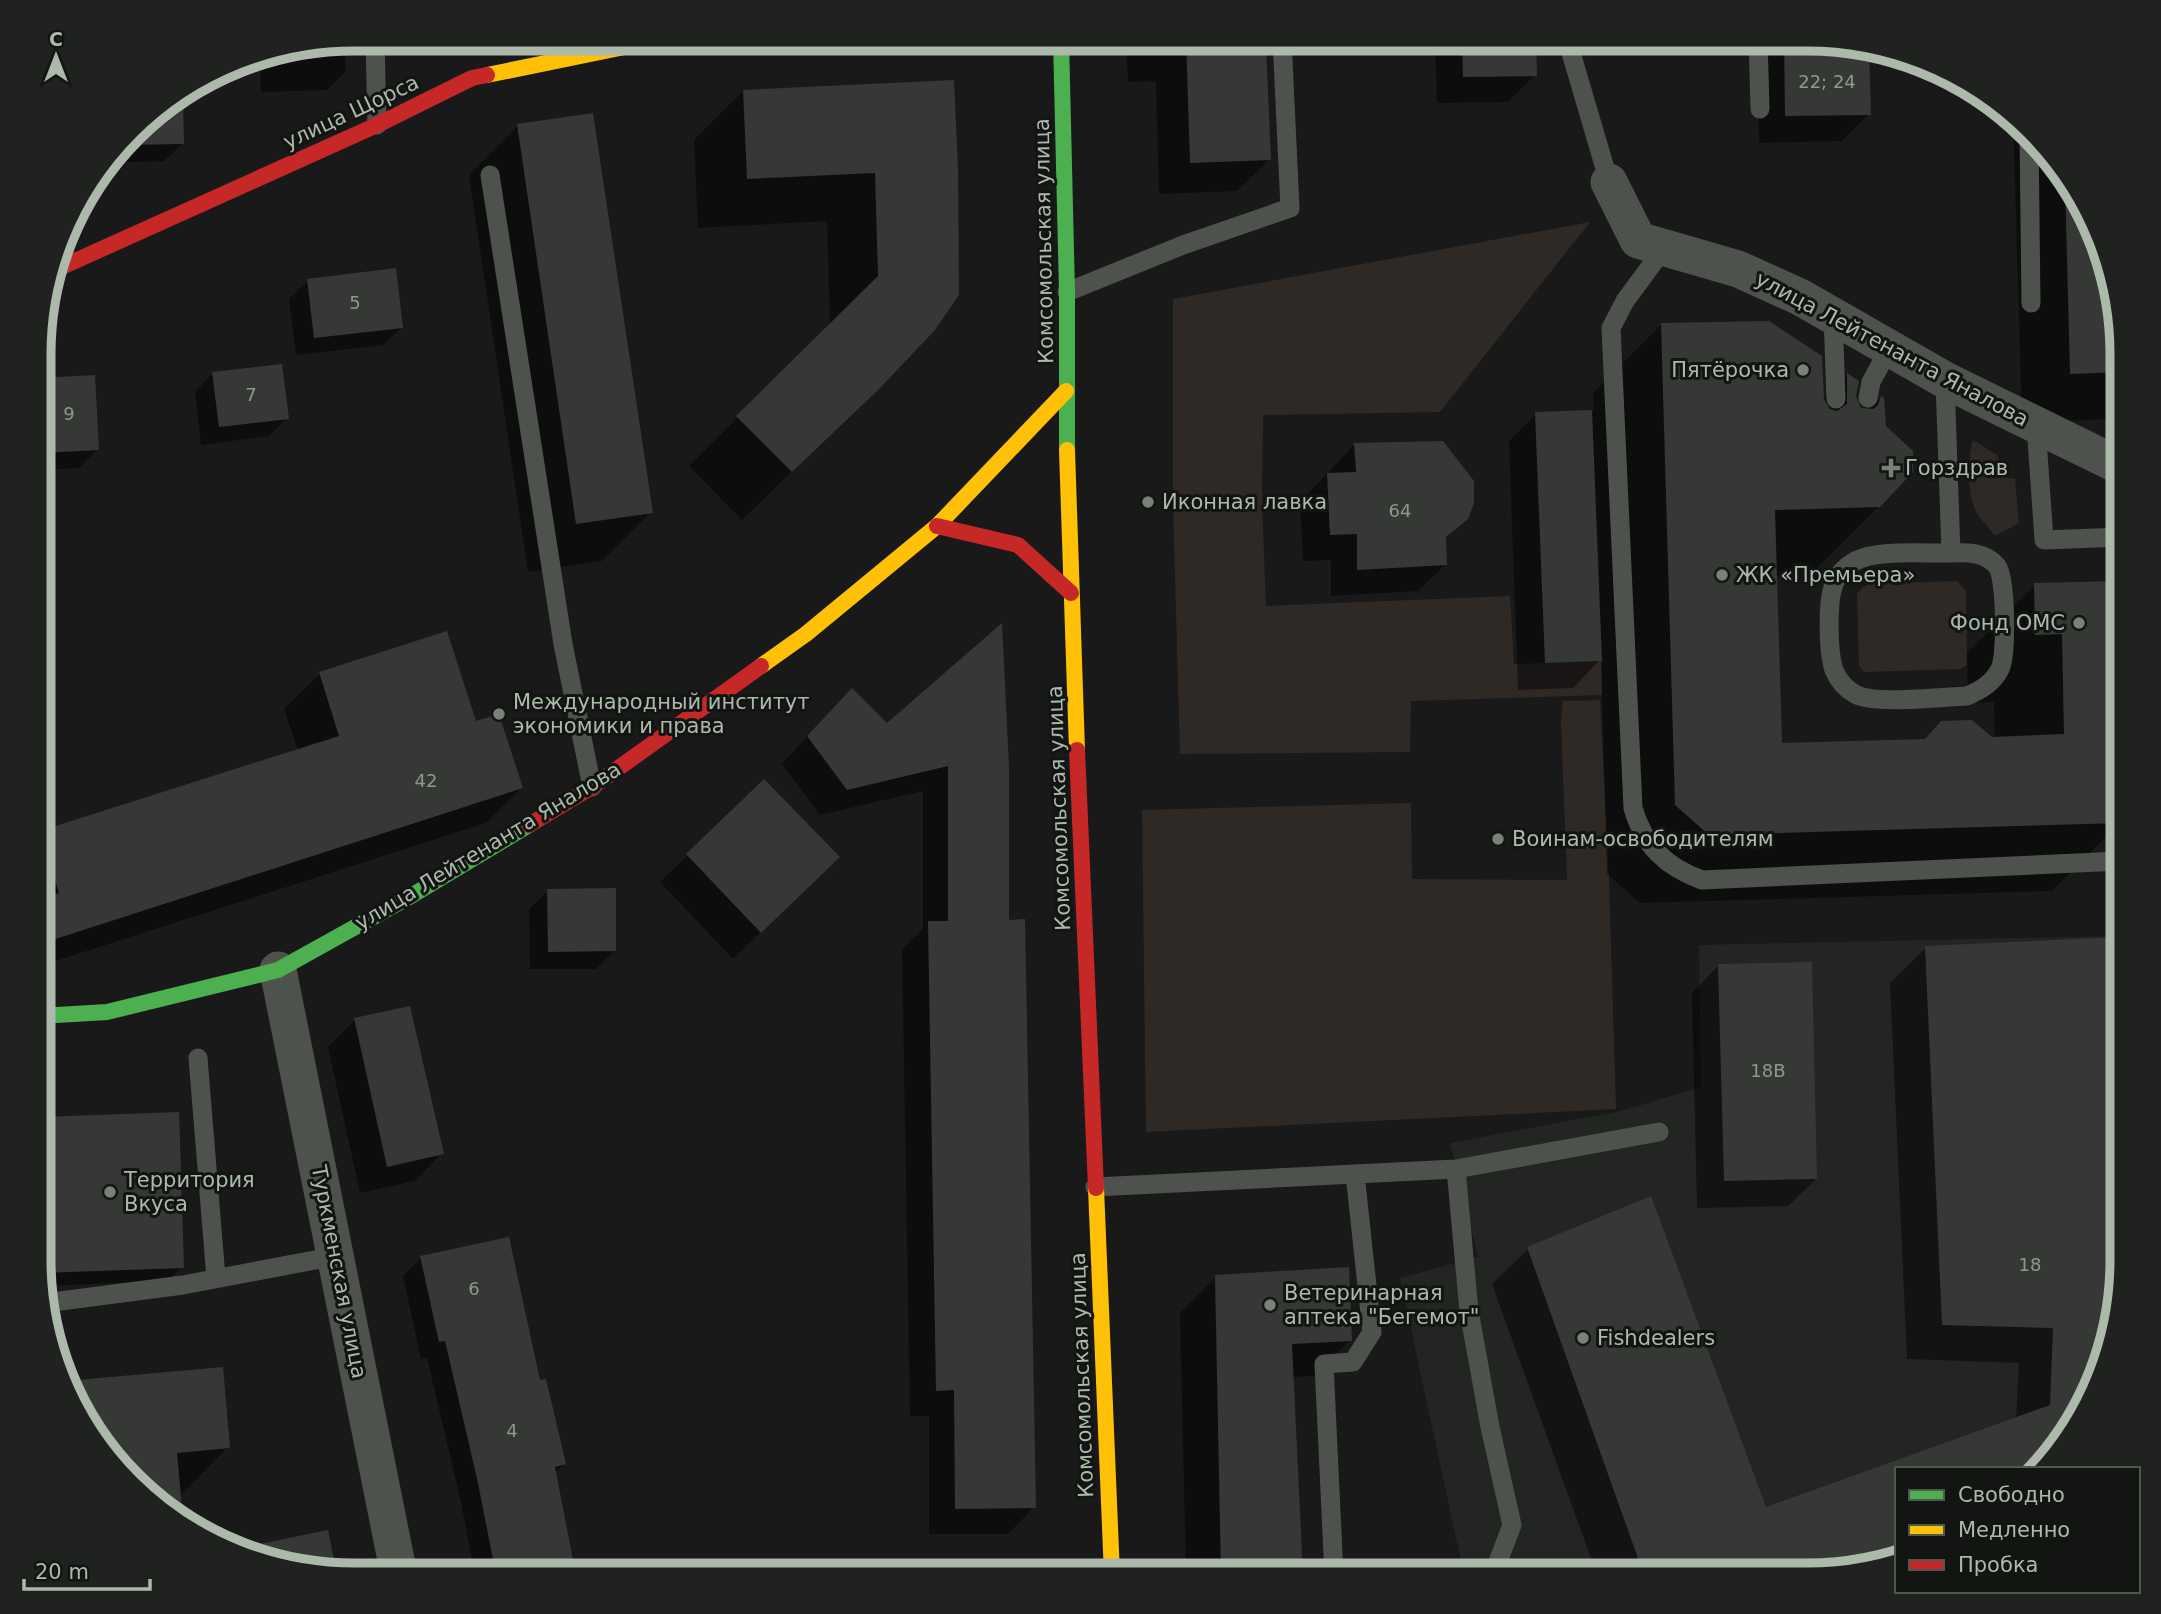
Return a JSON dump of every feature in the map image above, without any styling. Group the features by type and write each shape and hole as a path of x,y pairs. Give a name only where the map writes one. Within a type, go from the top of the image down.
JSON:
{"street":[{"name":"улица Щорса","path":"64,266 377,125 472,78 605,51"},
{"name":"Комсомольская улица","path":"1061,51 1071,593 1111,1563"},
{"name":"улица Лейтенанта Яналова","path":"1609,181 1638,240 1738,269 1800,297 1945,380 2110,461"},
{"name":"улица Лейтенанта Яналова","path":"51,1015 107,1012 278,970 411,896 592,787 806,634 937,526 1066,391"},
{"path":"937,526 1018,545 1071,593"},
{"name":"Туркменская улица","path":"278,970 397,1563"}],"lane":[{"path":"375,51 377,125"},
{"path":"1067,292 1183,245 1290,208 1283,51"},
{"path":"1571,51 1609,181"},
{"path":"1758,51 1760,109"},
{"path":"2029,147 2031,303"},
{"path":"489,175 563,644 592,787"},
{"path":"1664,247 1625,301 1611,328 1633,808 1646,839 1669,865 1702,880 2110,862"},
{"path":"1833,316 1836,399"},
{"path":"1868,398 1871,382 1890,347"},
{"path":"1945,380 1951,553"},
{"path":"2036,425 2044,540 2110,537"},
{"path":"1951,553 1977,554 1989,559 2001,574 2004,659 1993,680 1981,690 1967,696 1872,699 1856,695 1842,684 1835,671 1832,656 1830,604 1834,582 1843,569 1863,557 1951,553"},
{"path":"198,1058 216,1278"},
{"path":"1095,1187 1456,1169 1659,1132"},
{"path":"1456,1169 1469,1311 1511,1525 1497,1563"},
{"path":"1333,1563 1324,1364 1353,1363 1372,1332 1355,1174"},
{"path":"53,1302 216,1278 335,1256"}],"shaded area":[{"path":"1590,222 1440,412 1263,415 1262,504 1266,606 1510,596 1514,664 1602,661 1602,695 1411,701 1410,752 1180,754 1173,506 1173,299"},
{"path":"1973,440 1997,455 2006,478 2015,479 2019,523 1995,536 1977,513 1971,497 1969,467"},
{"path":"1957,581 1966,591 1967,665 1960,669 1864,672 1859,666 1857,593 1868,584"},
{"path":"1600,700 1616,1109 1146,1132 1142,810 1411,803 1412,879 1567,880 1561,721 1563,701"},
{"path":"2110,936 2110,1281 2100,1339 2087,1377 2070,1412 2048,1445 2029,1467 1895,1467 1895,1471 1818,1563 1461,1563 1400,1278 1478,1257 1450,1143 1621,1111 1701,1087 1699,945"}],"building":[{"path":"1186,51 1266,51 1271,160 1190,163"},
{"path":"1462,51 1536,51 1537,76 1463,77"},
{"path":"1784,51 1828,51 1869,57 1871,115 1785,116"},
{"path":"954,80 959,295 935,330 879,389 792,472 736,416 878,276 875,173 747,179 743,90"},
{"path":"183,103 184,144 134,145"},
{"path":"593,113 653,513 576,524 517,124"},
{"path":"2065,195 2079,219 2094,256 2110,333 2110,372 2070,374"},
{"path":"396,268 403,328 314,338 307,279"},
{"name":"ЖК «Премьера»","path":"1769,321 1822,356 1824,399 1830,409 1837,411 1847,404 1847,373 1859,381 1856,396 1861,408 1873,409 1878,405 1881,396 1884,398 1886,426 1913,451 1913,472 1880,507 1775,510 1782,743 1925,739 1941,721 1972,720 1992,737 2064,734 2062,634 2035,635 2034,583 2110,581 2110,823 1709,835 1675,805 1661,323"},
{"path":"282,364 289,419 219,427 212,372"},
{"path":"95,375 99,450 51,452 51,377"},
{"path":"1592,410 1602,661 1545,663 1535,412"},
{"path":"1443,441 1474,481 1474,503 1468,519 1446,537 1447,565 1357,570 1357,534 1330,535 1327,473 1356,472 1354,443"},
{"path":"1002,623 1009,766 1009,920 1025,919 1036,1508 955,1509 954,1390 936,1391 928,921 948,921 948,766 847,790 807,736 852,688 887,723"},
{"path":"447,631 476,721 499,714 523,788 51,940 51,896 59,893 51,867 51,828 339,736 319,672"},
{"path":"764,779 840,857 761,933 686,854"},
{"path":"616,888 616,951 548,952 547,889"},
{"path":"2110,938 2110,1281 2100,1339 2079,1395 2048,1445 2029,1467 1895,1467 1895,1550 1828,1563 1640,1563 1527,1247 1651,1196 1766,1507 2050,1405 2053,1328 1942,1325 1925,946"},
{"path":"1812,962 1817,1179 1724,1181 1718,964"},
{"path":"410,1006 444,1154 387,1167 354,1018"},
{"name":"Территория Вкуса","path":"179,1112 184,1268 51,1273 51,1117"},
{"path":"509,1237 540,1380 546,1379 566,1464 555,1467 574,1563 494,1563 445,1341 439,1342 420,1256"},
{"path":"1349,1267 1352,1341 1292,1344 1302,1563 1221,1563 1215,1275"},
{"path":"223,1367 230,1448 177,1453 182,1510 139,1475 113,1445 91,1412 75,1380"},
{"path":"328,1530 335,1563 275,1553 252,1546"}],"traffic: fast":[{"path":"1061,51 1067,292 1067,450"},
{"path":"51,1015 107,1012 278,970 411,896 529,825"}],"traffic: slow":[{"path":"487,75 605,51"},
{"path":"761,666 806,634 937,526 1066,391"},
{"path":"1067,450 1077,750"},
{"path":"1096,1188 1112,1563"}],"traffic: jam":[{"path":"64,266 377,125 472,78 487,75"},
{"path":"937,526 1018,545 1071,593"},
{"path":"529,825 592,787 761,666"},
{"path":"1077,750 1096,1188"}],"place":[{"name":"Пятёрочка","path":"1803,370"},
{"name":"Горздрав","path":"1891,468"},
{"name":"Иконная лавка","path":"1148,502"},
{"name":"ЖК «Премьера»","path":"1722,575"},
{"name":"Фонд ОМС","path":"2079,623"},
{"name":"Международный институт экономики и права","path":"499,714"},
{"name":"Воинам-освободителям","path":"1498,839"},
{"name":"Территория Вкуса","path":"110,1192"},
{"name":"Ветеринарная аптека \"Бегемот\"","path":"1270,1305"},
{"name":"Fishdealers","path":"1583,1338"}]}
